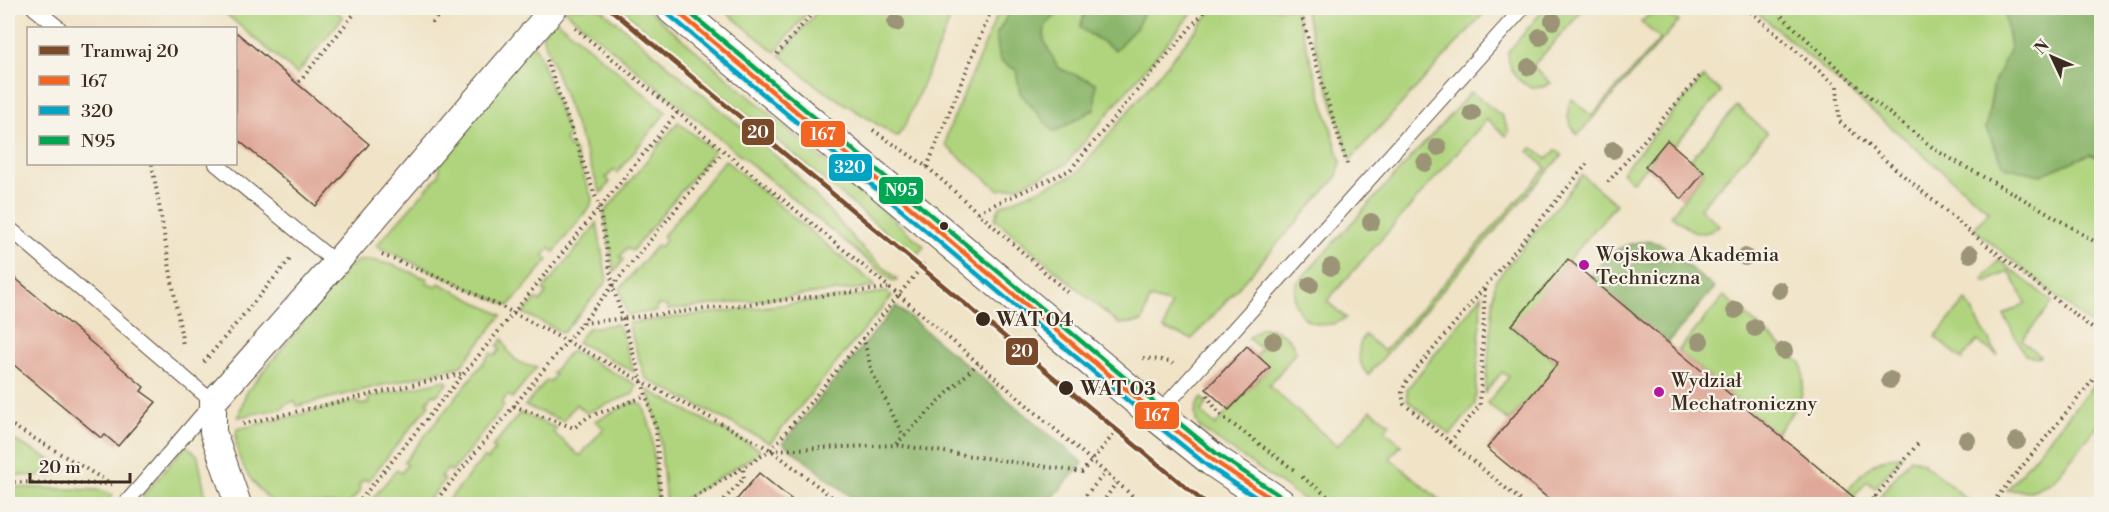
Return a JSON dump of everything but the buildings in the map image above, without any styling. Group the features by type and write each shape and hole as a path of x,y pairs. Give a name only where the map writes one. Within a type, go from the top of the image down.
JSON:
{"street":[{"path":"237,504 213,432 213,402 343,256 553,8"},
{"path":"673,8 1157,415 1213,460 1280,504"}],"lane":[{"path":"34,8 58,27"},
{"path":"1157,415 1523,8"},
{"path":"217,165 307,239 343,256"},
{"path":"8,227 191,377 213,402 128,501"}],"path":[{"path":"299,82 359,8"},
{"path":"432,23 445,8"},
{"path":"553,8 723,152 897,294 1142,504"},
{"path":"773,59 817,8"},
{"path":"992,8 927,167 1071,297"},
{"path":"978,212 1070,170 1207,8"},
{"path":"1299,8 1357,195"},
{"path":"1746,8 1837,86 1839,121 1975,236 2102,336"},
{"path":"1773,8 1870,98 1937,151 2102,246"},
{"path":"533,32 543,48 599,207 613,287 656,428 661,504"},
{"path":"1608,182 1700,76"},
{"path":"357,504 677,113"},
{"path":"433,504 723,152"},
{"path":"1525,504 1404,404 1402,393 1405,383 1587,164"},
{"path":"152,165 191,377"},
{"path":"191,377 307,239"},
{"path":"343,256 378,253 448,281 514,313 771,450 841,504"},
{"path":"684,504 771,450 897,294 929,258"},
{"path":"1450,442 1480,405 1485,286"},
{"path":"582,323 889,288"},
{"path":"863,336 872,372 903,436"},
{"path":"1138,357 1169,361"},
{"path":"896,445 978,363"},
{"path":"1993,502 2102,369"},
{"path":"213,432 465,373"},
{"path":"514,406 574,428 588,417 646,396"},
{"path":"1208,396 1220,414 1338,504"},
{"path":"771,450 896,445 1082,472 1125,422"},
{"path":"8,423 111,484 128,501"},
{"path":"1869,504 1920,441"},
{"path":"720,504 744,478 743,468"},
{"path":"1078,504 1106,472"},
{"path":"8,482 111,484"},
{"path":"1106,504 1105,499 1116,483"},
{"path":"1876,496 1886,504"}],"green space":[{"path":"219,8 333,8 343,17 297,74"},
{"path":"566,8 600,8 790,168 864,250 897,279 894,282 564,10"},
{"path":"620,8 646,8 924,246 915,257"},
{"path":"721,8 811,8 775,52"},
{"path":"820,8 955,8 906,124 897,137 818,87 780,55"},
{"path":"1000,8 1196,8 1065,165 1019,186 999,190 946,146 947,134"},
{"path":"1012,8 1063,8 1045,26 1044,40 1058,68 1096,83 1095,109 1054,132 1020,93 1016,70 1000,61 996,35"},
{"path":"1086,8 1146,8 1137,27 1115,50 1080,28"},
{"path":"1214,8 1295,8 1341,162 1336,178 1192,339 1164,329 1171,304 1150,298 1142,322 1119,324 995,219 1000,206 1076,174"},
{"path":"1304,8 1489,8 1350,160"},
{"path":"1545,8 1585,8 1533,66 1551,83 1543,87 1535,87 1527,85 1515,76 1511,69 1508,52"},
{"path":"1752,8 2004,8 2010,48 1994,83 1986,129 2005,167 2041,175 2090,154 2101,159 2101,333 1974,229 1989,211"},
{"path":"2004,8 2101,8 2101,159 2090,154 2041,175 2005,167 1986,129 1994,83 2010,48"},
{"path":"1661,13 1679,21 1578,135 1568,118 1568,109 1572,99 1592,116 1660,39 1641,22 1649,15"},
{"path":"555,19 666,112 617,173 614,170 606,178 610,182 601,194 542,35"},
{"path":"532,44 537,49 569,137 565,139 569,148 573,147 592,198 591,205 554,252 550,248 543,256 548,260 509,306 376,246 439,175 442,148"},
{"path":"1704,77 1721,92 1674,146 1667,141 1633,182 1622,172"},
{"path":"1471,92 1502,116 1509,132 1506,136 1487,119 1327,301 1346,318 1326,325 1307,319 1300,313 1296,304 1294,294 1297,283"},
{"path":"1737,106 1767,133 1700,208 1719,225 1706,233 1700,233 1682,224 1671,215 1704,172 1690,160"},
{"path":"678,122 714,151 632,251 627,248 620,257 624,260 614,272 604,213"},
{"path":"1533,148 1547,159 1556,150 1562,155 1368,375 1359,355 1360,345 1365,335 1384,351 1546,168 1528,151"},
{"path":"725,160 875,285 874,287 668,310 668,306 657,305 657,311 627,315 620,289 657,245 660,247 666,240 663,236"},
{"path":"1582,175 1616,204 1513,326 1726,504 1661,504 1531,396 1509,421 1487,403 1509,377 1502,372 1485,393 1495,281"},
{"path":"597,223 607,281 563,333 523,313 536,299 540,302 546,293 543,290"},
{"path":"1647,241 1661,244 1714,288 1668,343 1589,277 1620,248"},
{"path":"371,260 393,265 428,279 427,283 436,287 439,283 502,315 461,366 297,406 295,401 284,405 284,408 238,417 246,393 348,267 358,261"},
{"path":"1999,260 2053,302 2022,340 2040,356 2038,358 2025,355 2004,315 2026,303 2009,271 1987,282 1983,279"},
{"path":"887,292 892,296 770,443 645,378 629,327 630,323"},
{"path":"1482,295 1475,405 1450,435 1407,400 1407,389"},
{"path":"1724,296 1802,364 1803,386 1799,402 1776,433 1678,351"},
{"path":"1966,300 1998,356 1977,341 1962,359 1935,337"},
{"path":"896,306 1083,463 1047,504 860,504 783,443"},
{"path":"616,324 620,328 634,372 577,342 588,328"},
{"path":"1261,328 1272,329 1283,334 1291,341 1296,352 1269,386 1337,446 1371,410 1390,424 1385,430 1401,445 1390,458 1444,504 1310,504 1200,428 1195,413 1201,398 1207,403 1201,412 1215,425 1269,368 1256,355 1261,349 1248,338"},
{"path":"503,339 515,359 525,365 537,367 512,398 508,395 501,403 504,406 452,472 448,469 441,477 445,480 425,504 368,504 397,469 401,473 407,465 404,462 491,353 495,356 500,349 497,346"},
{"path":"571,350 637,385 633,394 586,413 576,404 563,421 525,406 547,380 550,382 555,375 552,373"},
{"path":"2101,376 2101,422 2052,482 2031,491 2007,490"},
{"path":"445,380 448,383 437,395 433,394 427,402 429,405 368,481 364,479 358,486 361,489 349,504 275,504 252,481 237,451 237,429 358,401 359,405 369,403 368,398"},
{"path":"648,390 759,449 759,453 676,504 666,504 659,427"},
{"path":"633,402 643,405 651,429 658,504 445,504 484,457 488,460 495,450 492,447 520,413 557,428 553,432 580,456 604,428 595,421"},
{"path":"8,437 68,469 52,476 8,475"},
{"path":"186,445 198,456 207,504 151,504 142,497"},
{"path":"1902,456 1875,488 1867,481 1848,504 1837,504 1857,479 1872,465 1891,457"},
{"path":"1911,458 1923,463 1973,504 1894,504 1881,494"},
{"path":"8,487 100,490 113,495 105,504 8,504"}],"tram line":[{"name":"20","path":"609,8 1206,504"}],"transit line":[{"name":"167","path":"673,8 1157,415 1213,460 1279,504"},
{"name":"N95","path":"684,8 1217,454 1283,498"},
{"name":"320","path":"668,14 1152,421 1208,466 1266,504"}],"place":[{"name":"Wojskowa Akademia Techniczna","path":"1584,265"},
{"name":"WAT 04","path":"983,319"},
{"name":"WAT 03","path":"1066,388"},
{"name":"Wydział Mechatroniczny","path":"1659,392"}]}
